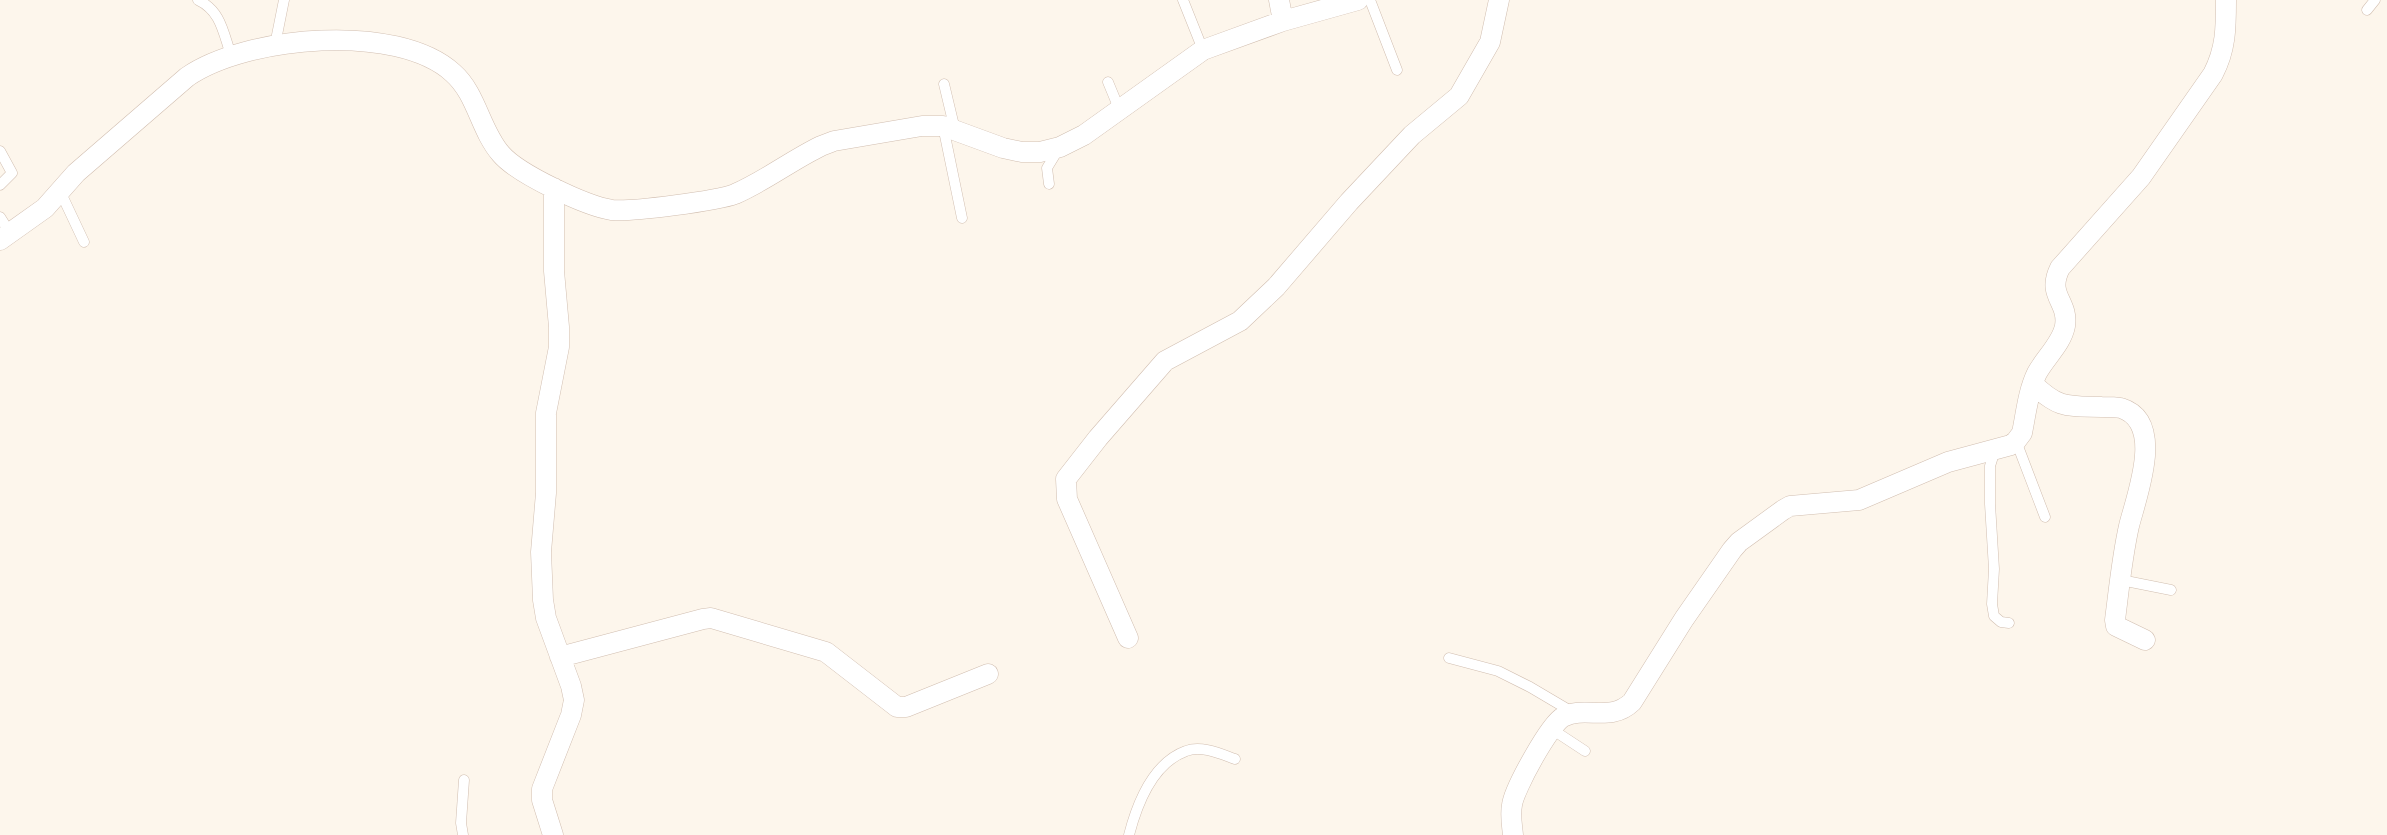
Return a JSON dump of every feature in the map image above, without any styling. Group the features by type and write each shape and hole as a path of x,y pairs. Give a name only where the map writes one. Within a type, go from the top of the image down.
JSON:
{"street":[{"path":"1278,0 1283,21"},
{"path":"3,230 45,208 76,173 202,66 231,55 274,44 338,40 397,46 420,53 440,63 454,74 466,89 492,143 501,155 512,164 554,188 599,208 614,210 714,199 733,195 808,152 834,141 922,126 949,128 1022,152 1040,152 1060,147 1084,135 1120,111 1203,50 1283,21 1358,0"},
{"path":"1128,638 1067,499 1066,479 1098,438 1165,361 1240,321 1276,287 1349,202 1412,135 1459,96 1490,42 1499,0"},
{"path":"1513,835 1512,803 1550,728 1563,717 1575,713 1614,713 1625,709 1632,702 1684,619 1732,550 1783,510 1790,506 1859,500 1948,462 2016,442 2022,433 2033,384 2038,372 2065,328 2065,313 2054,288 2055,278 2060,268 2141,177 2214,74 2222,59 2226,39 2226,0"},
{"path":"553,835 542,800 542,789 571,715 574,700 571,686 544,609 541,552 546,493 546,413 559,347 560,327 554,271 554,188"},
{"path":"2033,384 2048,398 2058,404 2120,408 2131,413 2139,421 2146,461 2144,475 2129,526 2115,620 2116,626 2146,640"},
{"path":"560,657 711,618 826,652 897,708 906,707 988,674"}],"lane":[{"path":"198,0 211,7 216,15 231,55"},
{"path":"274,44 284,0"},
{"path":"1183,0 1203,50"},
{"path":"1370,0 1397,70"},
{"path":"2367,10 2375,0"},
{"path":"1108,82 1120,111"},
{"path":"944,84 962,218"},
{"path":"1049,184 1047,168 1060,147"},
{"path":"0,151 12,172 0,185"},
{"path":"60,192 84,242"},
{"path":"2016,442 2045,517"},
{"path":"1994,450 1990,466 1994,569 1992,604 1994,616 2001,622 2009,623"},
{"path":"2121,580 2172,590"},
{"path":"1449,658 1498,671 1530,686 1575,713"},
{"path":"1550,728 1585,752"},
{"path":"1130,835 1136,810 1161,767 1187,750 1211,750 1235,759"},
{"path":"463,835 461,823 464,780"}]}
